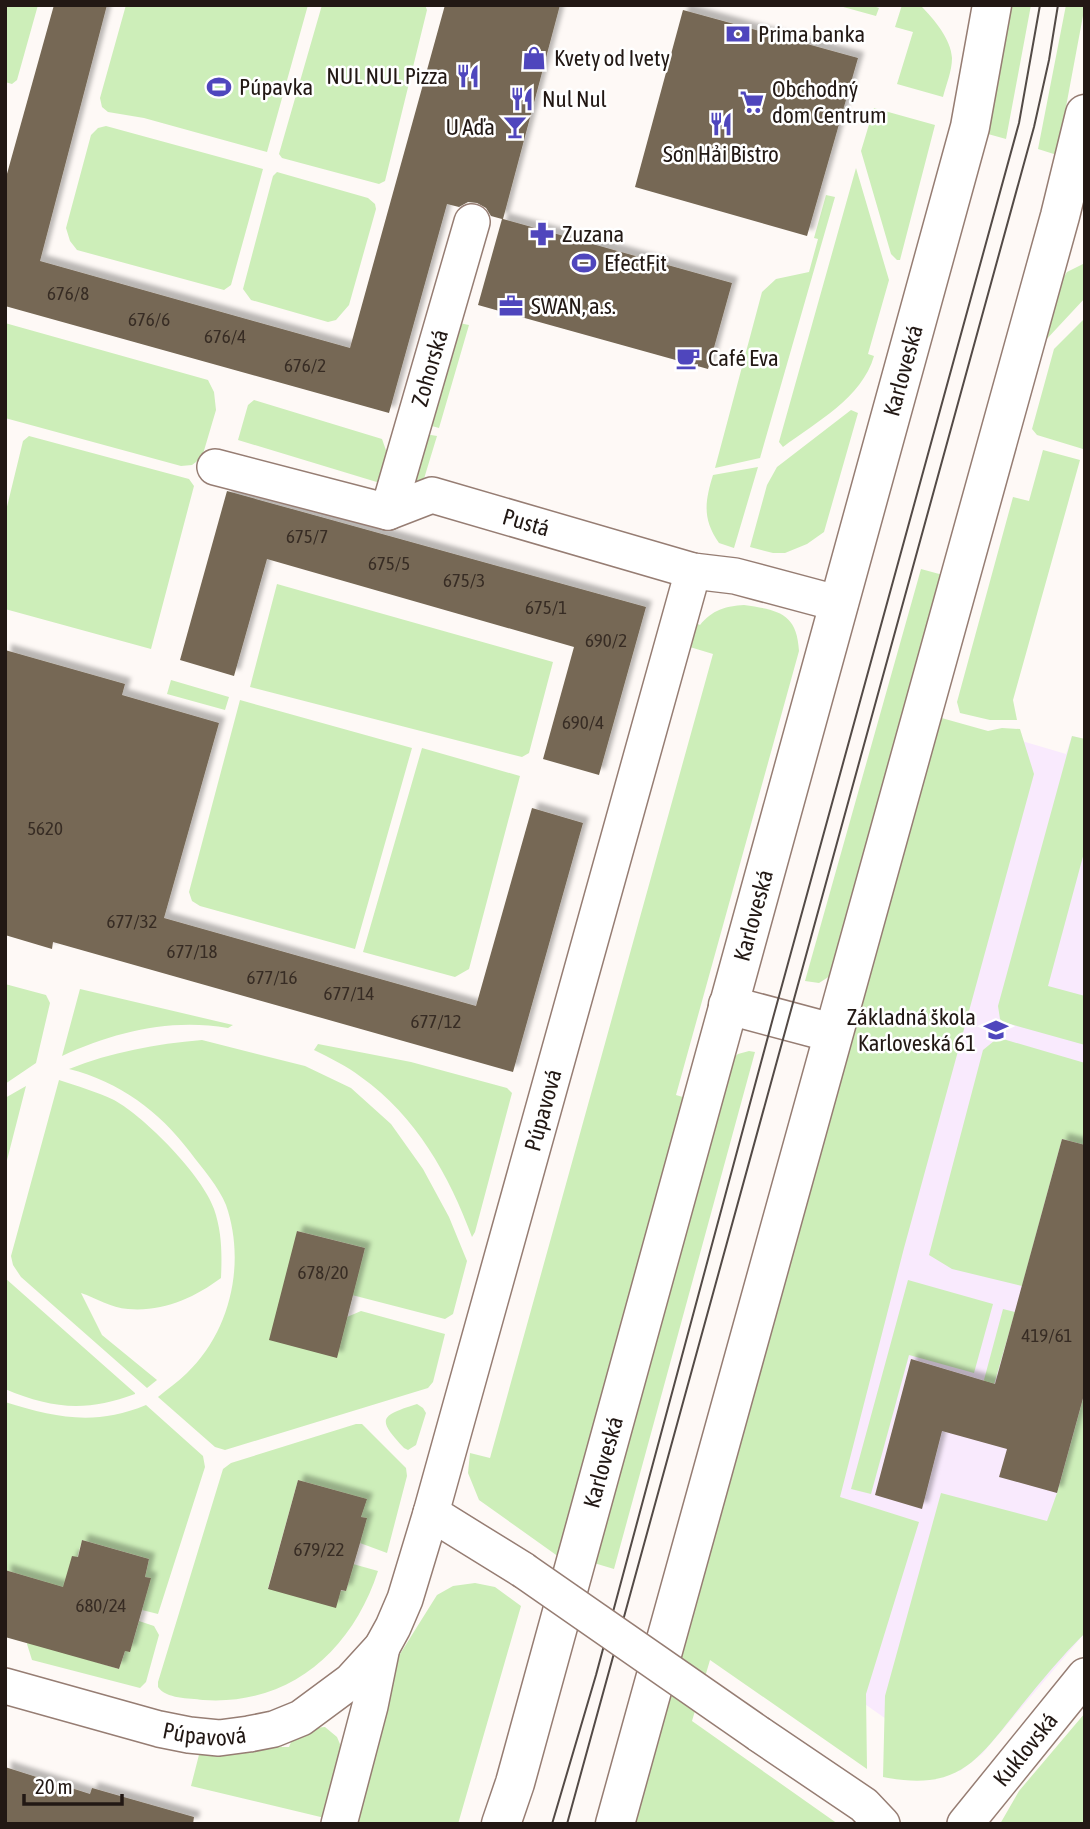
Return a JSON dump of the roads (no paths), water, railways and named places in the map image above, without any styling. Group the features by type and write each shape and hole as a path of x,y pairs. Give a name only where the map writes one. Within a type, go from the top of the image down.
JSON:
{"main road":[{"name":"Karloveská","path":"501,1824 526,1743 970,127 992,5"},
{"path":"615,1824 833,1033 1073,219 1085,114"},
{"path":"728,1005 833,1033"}],"street":[{"name":"Zohorská","path":"388,512 472,222"},
{"path":"215,467 388,512"},
{"name":"Pustá","path":"388,512 432,495 693,571 735,576 840,604"},
{"name":"Púpavová","path":"5,1686 159,1729 219,1738 274,1729 301,1718 351,1681 382,1647 405,1599 431,1513 693,571"},
{"path":"431,1513 523,1570 864,1805 882,1824"},
{"name":"Púpavová","path":"339,1824 382,1647"},
{"name":"Kuklovská","path":"965,1824 1085,1676"},
{"path":"301,1718 327,1716 338,1721 353,1738 357,1755"}],"tram line":[{"path":"552,1824 596,1675 1019,123 1040,5"},
{"path":"567,1824 1034,127 1058,5"}],"place":[{"name":"Prima banka","path":"738,34"},
{"name":"Kvety od Ivety","path":"534,58"},
{"name":"NUL NUL Pizza","path":"468,76"},
{"name":"Púpavka","path":"219,87"},
{"name":"Nul Nul","path":"522,99"},
{"name":"Obchodný dom Centrum","path":"752,102"},
{"name":"Sơn Hải Bistro","path":"721,124"},
{"name":"U Aďa","path":"515,127"},
{"name":"Zuzana","path":"542,234"},
{"name":"EfectFit","path":"584,263"},
{"name":"SWAN, a.s.","path":"511,306"},
{"name":"Café Eva","path":"688,358"},
{"name":"Základná škola Karloveská 61","path":"996,1030"}]}
